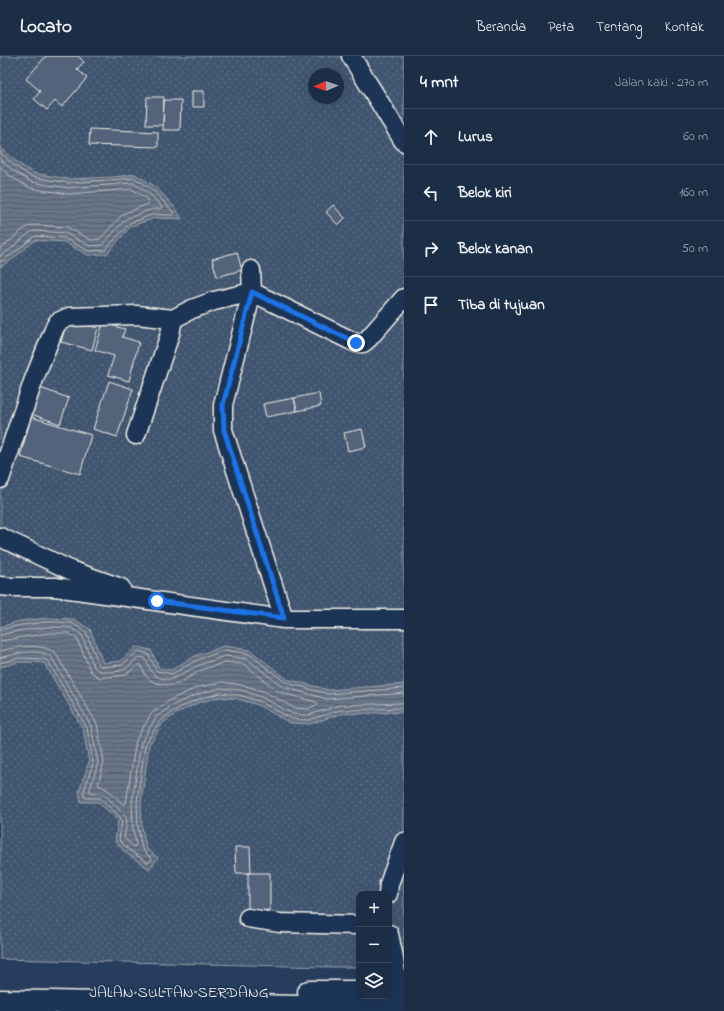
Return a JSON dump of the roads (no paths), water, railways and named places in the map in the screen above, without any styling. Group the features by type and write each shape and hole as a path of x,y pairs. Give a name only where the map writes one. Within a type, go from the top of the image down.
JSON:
{"highway":[{"name":"JALAN SULTAN SERDANG","path":"4,1000 118,992 356,992"},
{"name":"JALAN SULTAN SERDANG","path":"4,1000 59,1007 252,1008 399,997"}],"lane":[{"path":"351,56 404,142"},
{"path":"251,270 252,292 226,390 223,405 223,423 284,618"},
{"path":"0,479 6,466 34,379 55,327 58,322 69,317 137,316 173,319 192,309 214,301 252,292 356,343 363,343 404,298"},
{"path":"136,435 170,334 173,319"},
{"path":"0,536 70,570 157,601"},
{"path":"0,586 55,588 284,618 404,618"},
{"path":"388,891 389,884 404,842"},
{"path":"248,918 280,923 356,926"},
{"path":"392,940 399,954 399,997"}],"water":[{"path":"0,147 18,163 33,173 68,179 114,177 135,174 156,187 176,209 182,219 155,218 131,226 107,254 88,255 64,242 35,240 13,259 0,267"},
{"path":"48,618 73,619 90,629 103,663 121,661 136,647 151,650 159,668 171,670 195,656 224,646 250,650 287,679 329,690 404,684 404,712 340,714 310,724 290,723 258,705 238,699 220,697 200,702 177,713 163,723 149,745 141,803 142,827 146,848 158,858 149,869 126,853 115,841 118,820 98,802 81,802 79,791 89,762 83,729 44,663 19,662 0,667 0,627 20,621"}]}
